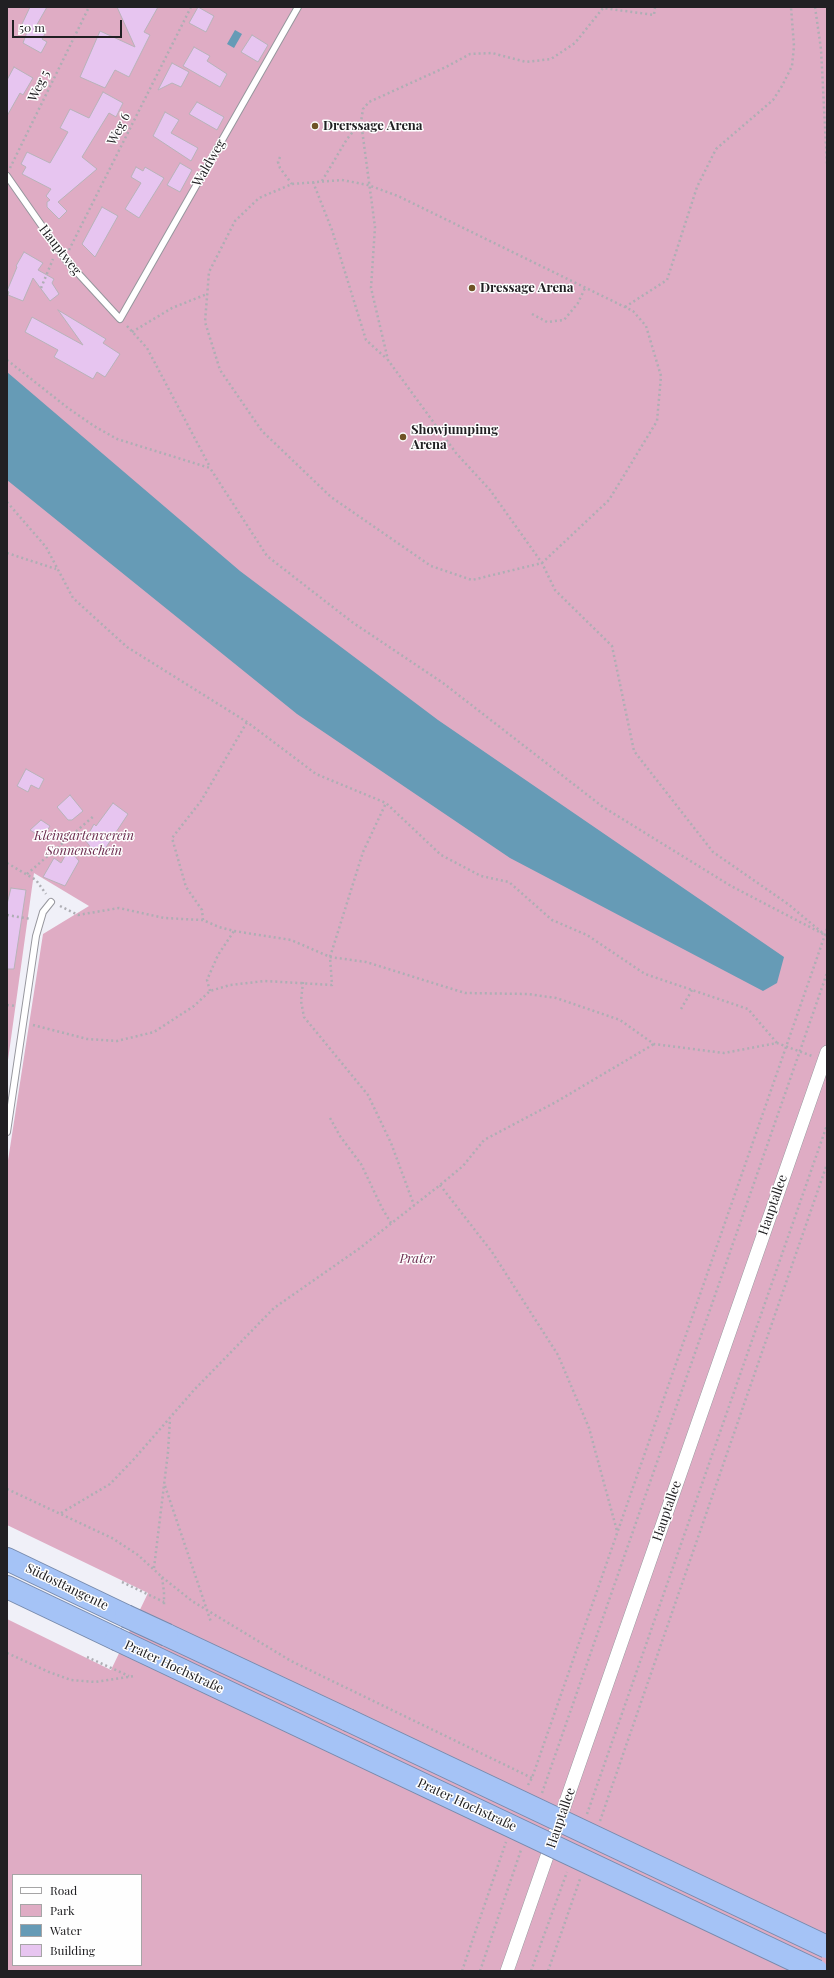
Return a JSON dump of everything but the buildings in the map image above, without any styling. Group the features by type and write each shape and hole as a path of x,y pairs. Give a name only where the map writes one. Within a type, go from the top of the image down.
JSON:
{"highway":[{"name":"Südosttangente","path":"7,1559 126,1616"},
{"name":"Südosttangente","path":"7,1587 116,1639"},
{"name":"Prater Hochstraße","path":"126,1616 827,1947"},
{"name":"Prater Hochstraße","path":"116,1639 817,1971"}],"street":[{"name":"Hauptallee","path":"507,1971 825,1056"}],"lane":[{"name":"Waldweg","path":"120,319 298,7"},
{"name":"Hauptweg","path":"7,175 65,259 120,319"},
{"path":"7,1132 36,936 43,912 51,902"}],"path":[{"name":"Weg 5","path":"7,175 89,7"},
{"name":"Weg 6","path":"65,259 191,7"},
{"path":"388,360 371,288 375,227 368,185 361,122 362,109 369,102 446,67 470,54 492,53 526,62 551,59 576,43 602,8 654,15 655,7"},
{"path":"625,307 667,280 697,187 716,149 773,100 782,86 792,66 794,46 791,7"},
{"path":"815,7 821,49 827,165"},
{"path":"322,181 347,139 361,122"},
{"path":"280,157 278,162 280,168 292,184"},
{"path":"342,180 368,185 398,196 625,307 633,311 646,326 661,376 657,421 609,500 542,563 472,580 431,566 331,497 262,431 220,370 205,322 209,272 235,220 259,198 292,184 342,180"},
{"path":"313,182 332,230 366,340 388,360 456,453 490,490 542,563 555,590 612,646 634,751 713,852 788,904 826,935"},
{"path":"41,288 54,256 56,246"},
{"path":"532,314 547,322 564,320 578,303 585,288"},
{"path":"132,332 172,308 208,294"},
{"path":"120,319 147,348 210,468 267,556 352,622 443,683 603,807 731,886 826,935"},
{"path":"7,360 68,408 112,436 210,468"},
{"path":"7,502 46,547 72,598 127,647 247,722 316,774 386,803 441,855 481,876 509,882 552,920 587,935 645,974 748,1009 777,1043"},
{"path":"7,553 56,569"},
{"path":"203,920 202,910 186,887 172,838 201,801 247,722"},
{"path":"23,1022 87,1039 117,1041 154,1032 194,1006 210,991 230,985 265,981 303,982 332,985 330,957 363,852 386,803"},
{"path":"27,874 95,815"},
{"path":"7,863 36,880 51,902 78,914 119,908 164,918 203,920 219,927 234,931 291,940 330,957 366,962 465,993 528,994 556,998 620,1020 654,1044 724,1053 777,1043 800,1051 825,1056"},
{"path":"7,915 40,920"},
{"path":"524,1790 532,1778 617,1531 788,1046 827,929"},
{"path":"210,991 207,980 218,955 234,931"},
{"path":"540,1798 827,973"},
{"path":"303,982 301,1001 304,1017 368,1095 391,1143 414,1205"},
{"path":"681,1008 692,990"},
{"path":"61,1513 110,1484 134,1460 194,1390 274,1308 360,1248 463,1166 484,1140 556,1102 654,1044"},
{"path":"330,1118 340,1136 361,1164 382,1208 391,1223"},
{"path":"585,1819 827,1125"},
{"path":"598,1826 827,1164"},
{"path":"440,1184 492,1252 558,1355 589,1428 617,1531"},
{"path":"154,1568 170,1418"},
{"path":"164,1484 211,1622"},
{"path":"7,1489 112,1538 138,1555 179,1592 208,1612 291,1661 532,1778"},
{"path":"162,1577 164,1606"},
{"path":"122,1582 164,1602"},
{"path":"7,1653 71,1680 95,1682 134,1676"},
{"path":"87,1657 129,1677"},
{"path":"480,1971 523,1844"},
{"path":"462,1971 502,1850"},
{"path":"532,1971 569,1864"},
{"path":"548,1971 580,1879"}],"green space":[{"name":"Prater","path":"7,7 827,7 827,1971 7,1971 7,1619 111,1670 148,1593 7,1525 7,1167 43,934 89,906 34,873 7,1067"}],"water":[{"path":"235,30 242,34 234,48 227,44"},
{"path":"7,372 240,571 438,720 784,957 777,983 763,991 510,858 297,714 7,480"}],"place":[{"name":"Drerssage Arena","path":"315,126"},
{"name":"Dressage Arena","path":"472,288"},
{"name":"Showjumpimg Arena","path":"403,437"}],"park label":[{"name":"Kleingartenverein Sonnenschein","path":"84,844"}]}
